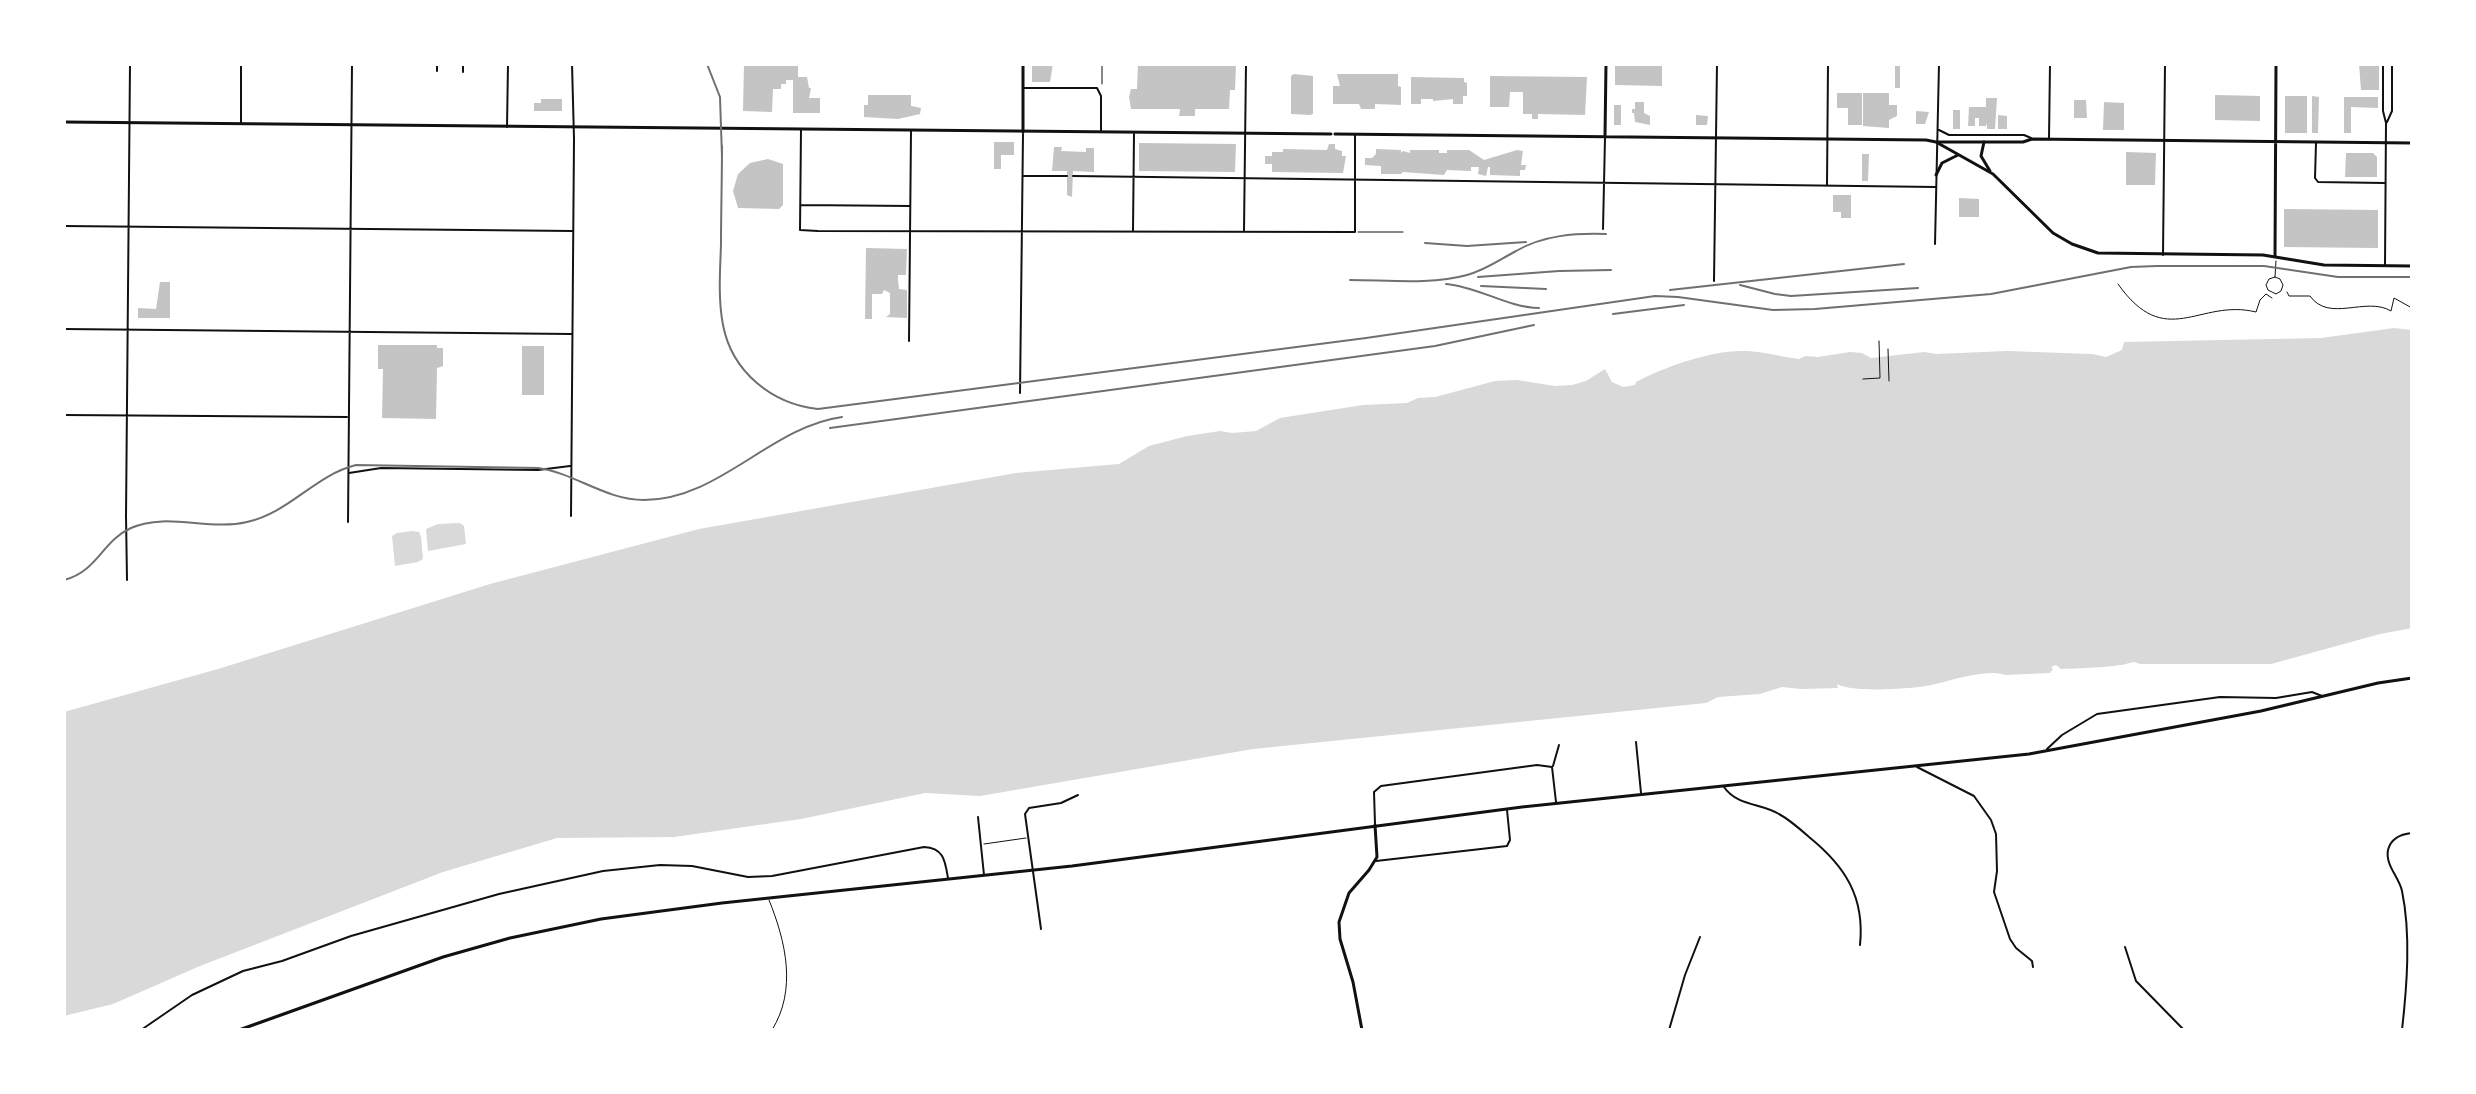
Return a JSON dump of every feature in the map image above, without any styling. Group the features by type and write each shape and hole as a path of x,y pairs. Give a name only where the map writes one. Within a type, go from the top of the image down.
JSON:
{"main road":[{"path":"1023,64 1023,132"},
{"path":"1605,136 1606,64"},
{"path":"2275,256 2276,64"},
{"path":"64,122 1905,138 1936,142 2049,139 2412,143"},
{"path":"1936,142 1993,174"},
{"path":"1984,142 1981,158 2043,225 2072,244 2103,253 2275,256 2324,265 2412,266"},
{"path":"1936,175 1942,163 1960,155"},
{"path":"239,1030 443,957 523,935 601,919 768,898 1033,871 1507,808 2046,752 2412,678"},
{"path":"1362,1030 1353,982 1340,939 1339,922 1349,893 1375,861 1378,852 1375,825"}],"street":[{"path":"127,580 130,64"},
{"path":"241,64 241,124"},
{"path":"348,522 352,64"},
{"path":"437,64 437,71"},
{"path":"463,64 463,72"},
{"path":"507,127 508,64"},
{"path":"571,516 572,64"},
{"path":"1244,231 1246,64"},
{"path":"1714,281 1717,64"},
{"path":"1827,185 1828,64"},
{"path":"1935,244 1939,64"},
{"path":"2049,139 2050,64"},
{"path":"2163,255 2165,64"},
{"path":"2383,64 2386,123 2385,266"},
{"path":"2386,123 2392,111 2392,64"},
{"path":"1023,88 1097,88 1101,96 1101,132"},
{"path":"801,129 800,230 909,231 1355,232 1355,134"},
{"path":"1938,129 1946,134 2024,135 2032,139"},
{"path":"909,341 911,130"},
{"path":"1020,393 1023,132"},
{"path":"1133,230 1134,132"},
{"path":"1603,229 1605,136"},
{"path":"2316,142 2315,178 2318,182 2385,183"},
{"path":"1022,176 1067,176"},
{"path":"1073,176 1935,187"},
{"path":"800,205 910,206"},
{"path":"64,226 573,231"},
{"path":"64,329 572,334"},
{"path":"64,415 349,417"},
{"path":"348,474 381,468 538,470 571,466"},
{"path":"2046,752 2062,735 2097,714 2220,697 2276,698 2312,692 2323,697"},
{"path":"1636,742 1641,794"},
{"path":"1556,803 1552,767 1559,745"},
{"path":"1375,825 1374,792 1381,786 1537,765 1552,767"},
{"path":"1915,765 1969,792 1981,803 1991,820 1996,834 1994,892 2010,939 2032,961 2033,967"},
{"path":"1723,786 1742,801 1780,814 1825,849 1841,866 1857,902 1862,931 1860,945"},
{"path":"1041,929 1025,817 1029,808 1061,803 1078,795"},
{"path":"1375,861 1507,846 1510,840 1507,808"},
{"path":"978,817 984,876"},
{"path":"2402,1030 2406,944 2403,898 2388,856 2391,842 2396,837 2412,833"},
{"path":"141,1030 192,995 243,971 485,898 603,871 660,865 692,866 756,878 924,847 940,851 948,880"},
{"path":"1669,1030 1700,937"},
{"path":"2125,947 2136,981 2184,1030"}],"lane":[{"path":"1355,232 1403,232"},
{"path":"2275,256 2275,277"},
{"path":"2275,277 2283,285 2281,291 2273,294 2266,285 2269,279 2275,277"},
{"path":"981,845 1028,837"},
{"path":"768,898 788,975 784,1005 772,1030"}],"path":[{"path":"1102,64 1102,84"},
{"path":"2118,284 2139,308 2167,319 2225,312 2256,312 2266,294"},
{"path":"2283,294 2310,296 2316,304 2328,308 2372,305 2391,311 2394,298 2412,308"},
{"path":"1879,341 1880,378"},
{"path":"1863,379 1889,379 1888,349"}],"shaded area":[{"path":"2394,328 2412,330 2412,628 2271,664 2133,662 2061,669 2056,665 2051,667 2050,673 1979,674 1911,688 1869,689 1837,684 1838,688 1782,687 1760,694 1718,697 1706,703 1253,749 980,796 925,793 801,819 674,837 557,838 443,872 200,966 113,1004 64,1016 64,712 218,669 490,584 699,529 1016,473 1119,464 1149,446 1187,436 1220,431 1256,431 1280,418 1363,405 1407,403 1495,381 1572,385 1586,381 1605,369 1612,382 1623,387 1635,385 1647,376 1688,360 1731,351 1799,359 1850,352 1871,358 1924,352 2007,351 2106,357 2122,350 2124,342 2321,338"},
{"path":"460,523 464,526 466,544 428,551 426,529 438,524"},
{"path":"419,532 421,537 423,559 395,566 392,536"}],"building":[{"path":"744,64 798,64 798,77 807,77 811,88 809,98 820,98 820,113 793,113 793,80 786,80 786,84 781,84 781,89 773,89 772,112 743,111"},
{"path":"1032,64 1053,64 1050,82 1032,82"},
{"path":"1138,64 1236,64 1235,90 1230,90 1229,109 1195,109 1195,116 1179,116 1180,109 1131,109 1129,97 1131,89 1137,89"},
{"path":"1615,64 1662,64 1662,86 1615,85"},
{"path":"1895,64 1900,64 1900,88 1895,88"},
{"path":"2359,64 2379,64 2379,90 2361,90"},
{"path":"1337,74 1398,74 1401,105 1375,104 1375,109 1361,109 1359,104 1333,104 1333,86 1340,86"},
{"path":"1291,76 1313,76 1313,114 1291,114"},
{"path":"1490,76 1587,77 1585,115 1538,114 1538,119 1532,119 1532,114 1523,114 1523,92 1510,92 1509,107 1490,107"},
{"path":"1411,77 1464,78 1467,96 1463,96 1463,104 1453,104 1453,99 1421,99 1421,104 1411,104"},
{"path":"1837,93 1862,93 1862,125 1848,125 1848,108 1837,108"},
{"path":"1863,93 1889,93 1889,105 1897,105 1897,116 1889,120 1889,128 1863,126"},
{"path":"868,95 911,95 911,106 921,108 920,114 898,119 864,117"},
{"path":"2215,95 2260,96 2260,121 2215,120"},
{"path":"2285,96 2307,96 2307,133 2285,133"},
{"path":"2312,96 2319,97 2318,133 2312,133"},
{"path":"2344,97 2378,97 2378,108 2351,107 2351,133 2344,133"},
{"path":"1986,98 1997,98 1995,129 1987,129 1987,123 1986,126 1979,126 1979,118 1975,118 1975,126 1968,126 1969,107 1986,107"},
{"path":"541,99 562,99 562,111 534,111 534,103 541,103"},
{"path":"2074,100 2086,100 2087,118 2074,118"},
{"path":"1635,102 1644,102 1644,113 1650,116 1650,125 1635,122 1632,109 1635,109"},
{"path":"2104,102 2124,103 2124,130 2103,130"},
{"path":"1614,105 1621,105 1621,125 1614,125"},
{"path":"1953,110 1960,110 1960,129 1953,129"},
{"path":"1916,111 1929,112 1925,124 1916,124"},
{"path":"1696,115 1708,116 1707,125 1696,125"},
{"path":"1998,115 2007,116 2007,129 1998,129"},
{"path":"994,142 1014,142 1014,155 1001,155 1001,169 994,169"},
{"path":"1139,143 1236,144 1235,172 1139,171"},
{"path":"1329,144 1335,144 1335,149 1346,156 1343,173 1272,172 1272,164 1265,164 1265,156 1272,156 1272,152 1283,152 1283,149 1327,150"},
{"path":"1054,147 1062,147 1061,151 1086,152 1086,148 1094,148 1094,172 1073,171 1072,197 1067,195 1067,171 1052,171"},
{"path":"1376,149 1401,150 1401,153 1410,153 1410,150 1447,153 1447,150 1469,150 1484,160 1517,150 1523,151 1521,165 1526,165 1525,170 1520,170 1520,176 1490,175 1490,167 1486,176 1478,174 1479,167 1471,167 1471,171 1447,170 1444,175 1381,174 1381,166 1365,165 1365,158 1372,158"},
{"path":"2126,152 2156,153 2155,185 2126,185"},
{"path":"2346,153 2373,153 2377,157 2377,177 2345,177"},
{"path":"1862,154 1869,154 1868,181 1862,181"},
{"path":"768,159 783,164 783,205 779,209 738,208 733,191 738,174 750,163"},
{"path":"1833,195 1851,195 1851,218 1841,218 1841,212 1833,212"},
{"path":"1959,198 1979,199 1979,217 1959,217"},
{"path":"2284,209 2378,210 2378,248 2284,247"},
{"path":"866,248 907,249 906,275 898,275 898,280 899,289 907,290 907,318 886,317 890,314 890,293 884,290 882,294 872,294 872,319 865,319"},
{"path":"160,282 170,282 170,318 138,318 138,308 156,309"},
{"path":"378,345 437,345 437,348 443,348 443,366 437,368 436,419 382,418 383,369 378,369"},
{"path":"522,346 544,346 544,395 522,395"}],"railway":[{"path":"707,64 720,97 722,157"},
{"path":"722,146 720,295 728,342 745,371 770,393 801,406 818,409 1366,338 1655,296 1773,310 1815,309 1991,294 2131,267 2157,266 2264,266 2338,277 2412,277"},
{"path":"1350,280 1424,281 1453,278 1480,270 1538,241 1571,235 1606,234"},
{"path":"1425,243 1467,246 1526,242"},
{"path":"1670,290 1904,264"},
{"path":"1478,277 1611,270"},
{"path":"1446,284 1539,308"},
{"path":"1740,285 1791,296 1918,288"},
{"path":"1481,286 1546,289"},
{"path":"1613,314 1684,305"},
{"path":"830,428 1435,346 1534,325"},
{"path":"64,580 85,570 113,540 131,528 174,521 247,522 276,511 328,477 356,465 538,468 565,475 616,496 644,500 671,497 696,488 791,434 816,423 842,417"}]}
